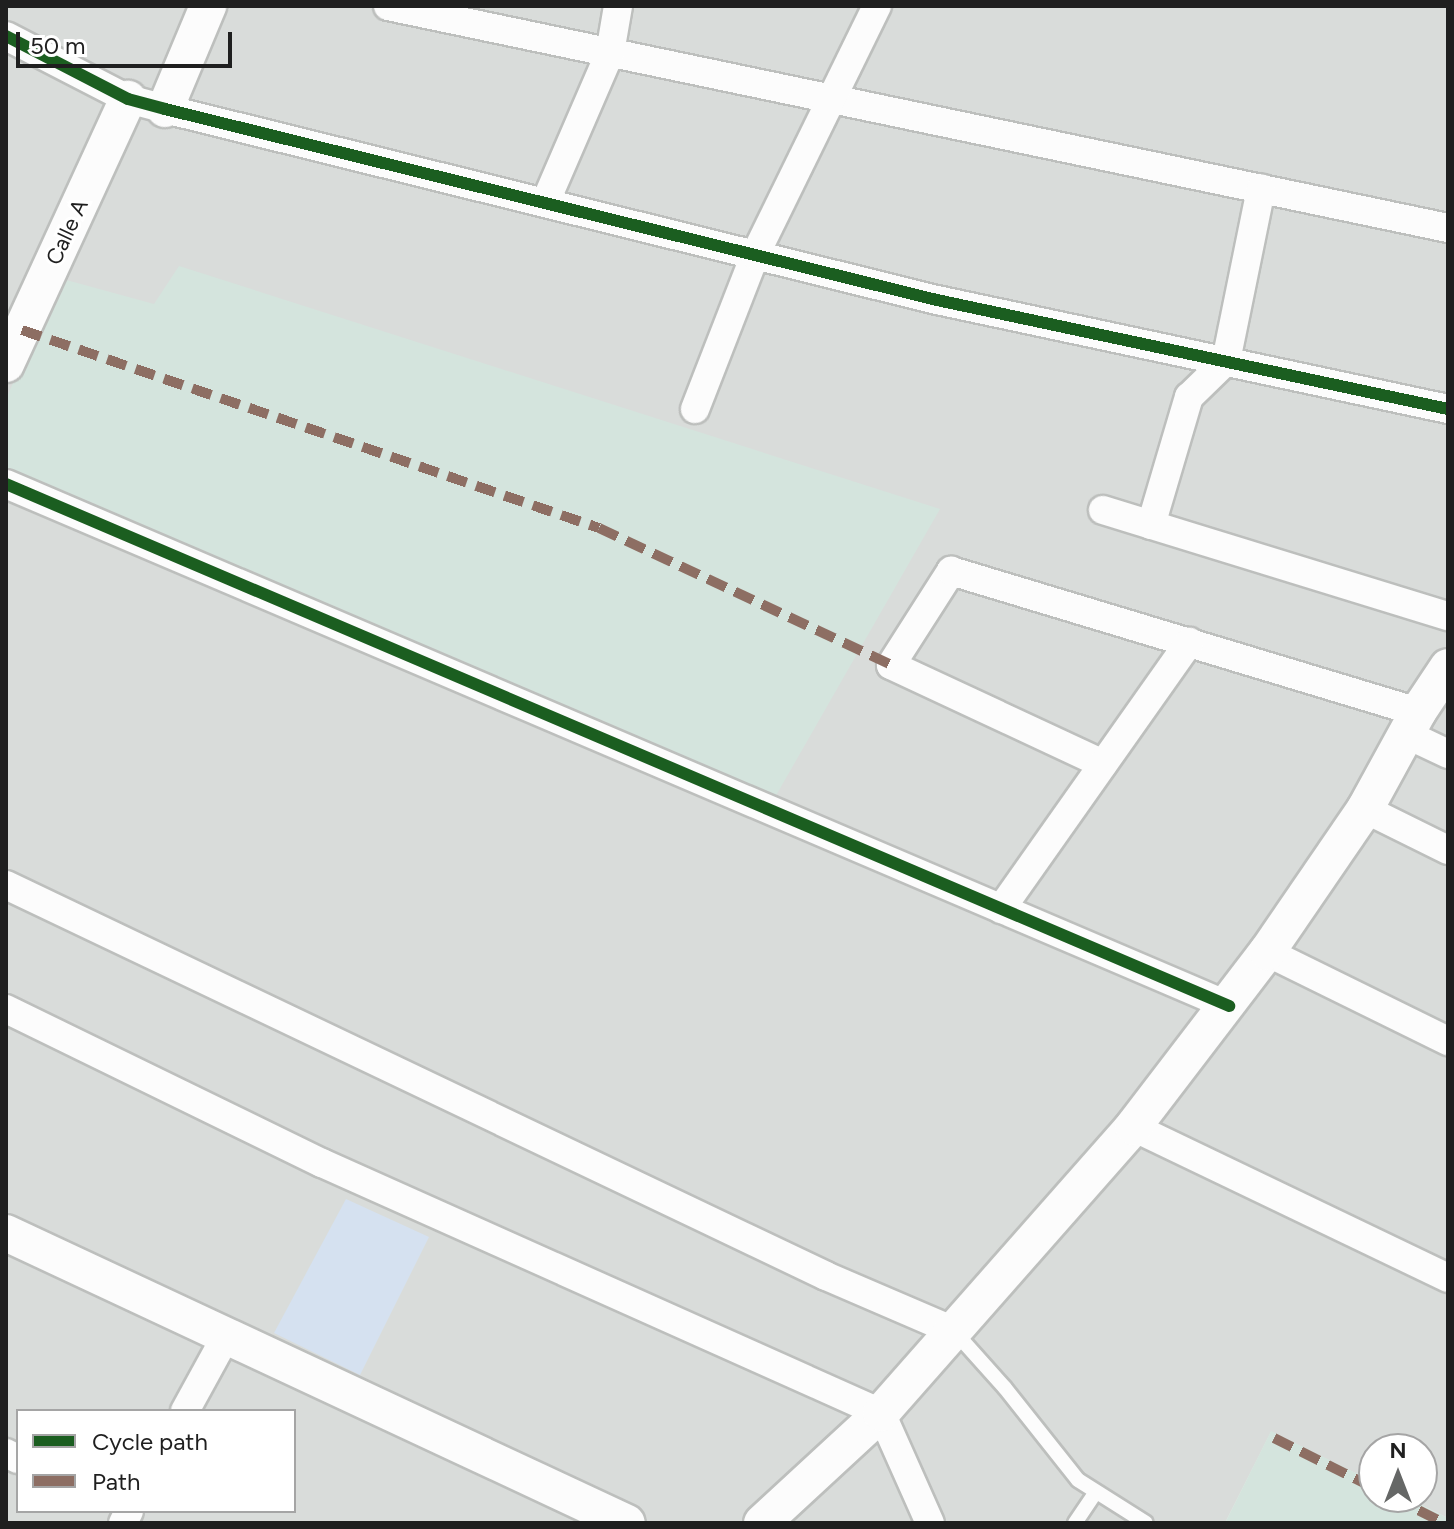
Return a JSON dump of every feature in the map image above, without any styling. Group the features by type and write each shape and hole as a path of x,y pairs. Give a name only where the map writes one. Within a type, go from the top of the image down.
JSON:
{"street":[{"path":"165,109 208,6"},
{"path":"388,6 1448,228"},
{"path":"545,203 610,53 618,6"},
{"path":"695,409 755,255 877,6"},
{"path":"6,36 128,99 165,109 937,300 1448,409"},
{"name":"Calle A","path":"6,364 14,326 128,99"},
{"path":"1151,525 1189,397 1226,361 1261,189"},
{"path":"6,484 1229,1006"},
{"path":"1103,510 1448,616"},
{"path":"1103,764 891,665 951,571 1189,642 1412,723 1448,754"},
{"path":"1001,909 1189,642"},
{"path":"762,1523 881,1413 1133,1127 1229,1006 1365,809 1412,723 1448,667"},
{"path":"1365,809 1448,850"},
{"path":"6,885 826,1276 954,1331"},
{"path":"1267,952 1448,1041"},
{"path":"6,1009 322,1163 881,1413 930,1523"},
{"path":"1133,1127 1448,1278"},
{"path":"6,1233 225,1338 627,1523"},
{"path":"186,1409 225,1338"}],"lane":[{"path":"954,1331 1005,1388 1078,1480 1146,1523"},
{"path":"1075,1523 1095,1493"}],"shaded area":[{"path":"6,6 1448,6 1448,1518 1438,1513 1438,1433 1358,1433 1358,1474 1271,1432 1225,1523 6,1523"},
{"path":"179,266 940,509 774,799 6,472 6,399 59,278 154,304"},
{"path":"346,1199 429,1237 360,1375 274,1333"},
{"path":"1271,1431 1358,1474 1358,1513 1438,1513 1448,1518 1448,1523 1225,1523"}],"marked path":[{"path":"22,330 599,528 891,665"},
{"path":"1274,1438 1358,1480"},
{"path":"1424,1513 1444,1523"}],"cycle path":[{"path":"6,36 128,99 165,109 937,300 1448,409"},
{"path":"6,484 1229,1006"}]}
